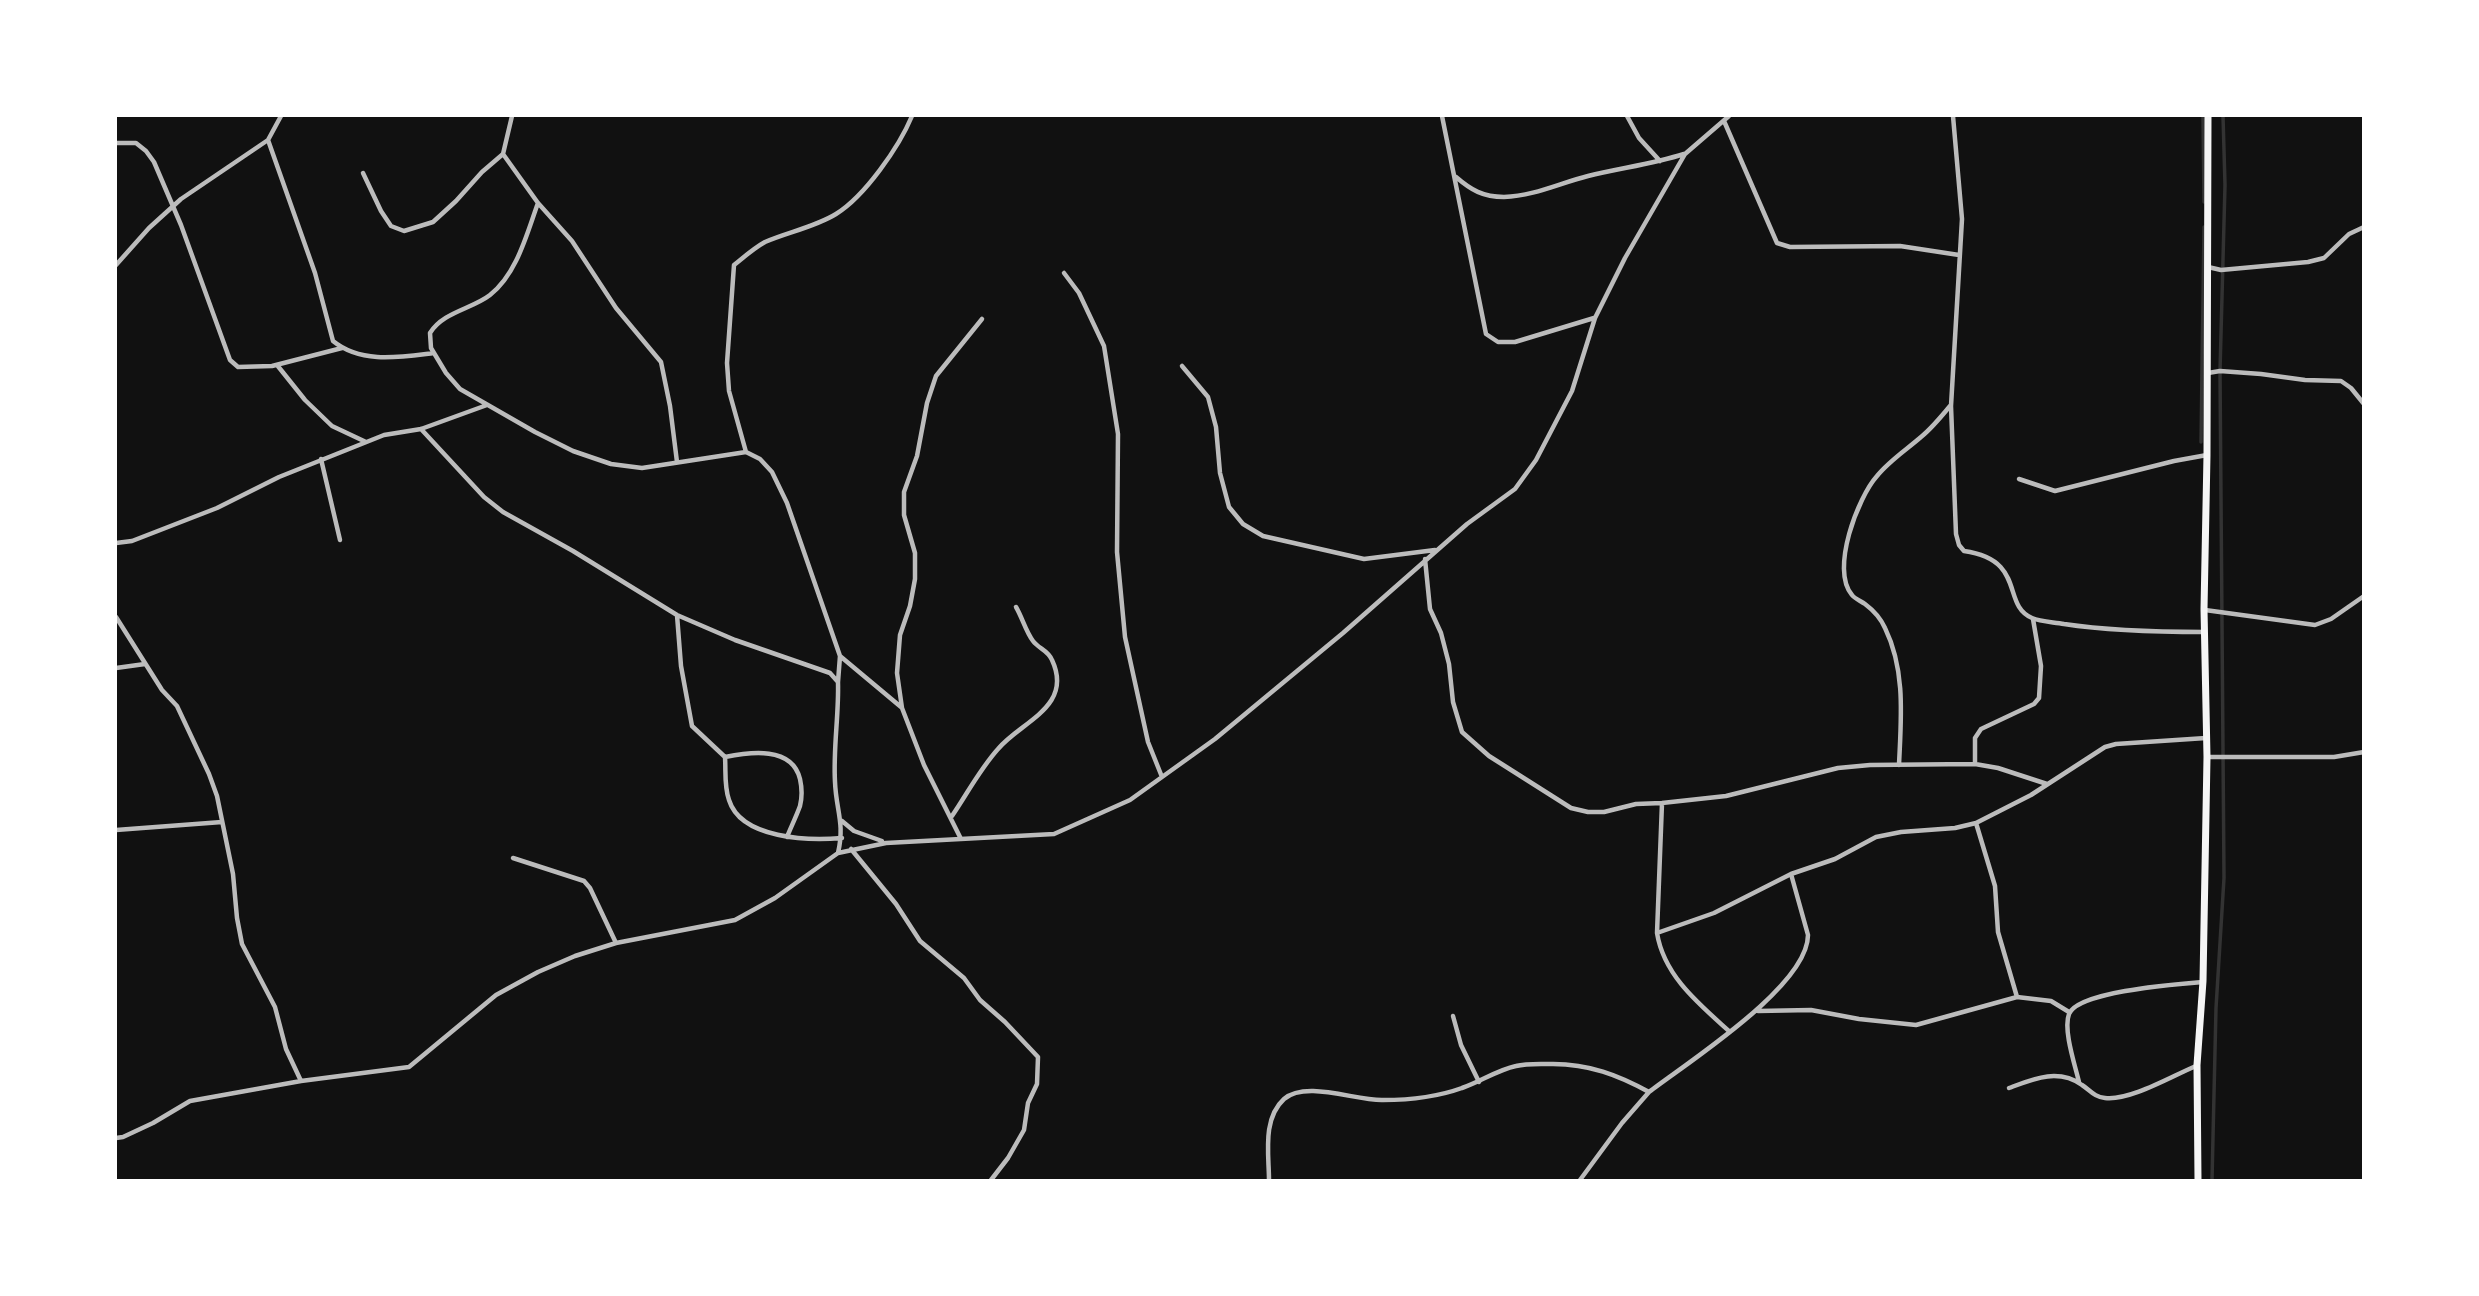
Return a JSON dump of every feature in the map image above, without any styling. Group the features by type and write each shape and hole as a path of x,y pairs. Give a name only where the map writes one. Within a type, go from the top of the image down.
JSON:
{"main road":[{"path":"2198,1181 2197,1065 2203,982 2207,757 2204,610 2208,116"}],"street":[{"path":"116,265 172,207 208,178 268,140 281,116"},
{"path":"363,173 391,226 404,231 433,222 503,154 512,116"},
{"path":"746,452 729,391 727,363 734,265 762,243 834,215 849,204 892,154 912,116"},
{"path":"1442,116 1486,334 1498,342 1515,342 1595,318"},
{"path":"1627,116 1639,138 1660,162"},
{"path":"116,1138 153,1123 190,1101 301,1081 409,1067 496,995 538,972 575,956 616,943 735,920 775,898 838,853 886,843 1054,834 1130,800 1226,730 1343,633 1467,524 1515,489 1536,460 1572,391 1595,318 1625,258 1685,154 1729,116"},
{"path":"1953,116 1962,219 1951,406 1956,534 1959,545 1964,551 1992,558 2000,565 2009,578 2019,607 2033,619 2090,628 2204,632"},
{"path":"1724,121 1777,243 1790,247 1900,246 1959,255"},
{"path":"268,140 315,273 333,341 354,354 379,357 434,354"},
{"path":"116,144 136,143 146,150 154,162 181,225 230,360 238,367 277,365 342,348"},
{"path":"503,154 538,203 572,241 616,308 661,362 677,462"},
{"path":"1455,176 1473,192 1502,197 1532,194 1584,177 1660,162 1685,154"},
{"path":"538,203 515,262 498,289 482,301 434,326 430,332 431,348 446,373 460,389 573,451 611,464 642,468 746,452 760,459 772,472 787,503 839,656 835,783 842,821 842,838 838,853"},
{"path":"2207,267 2221,270 2308,262 2324,257 2349,234 2364,227"},
{"path":"1064,273 1079,293 1104,346 1118,434 1117,552 1125,638 1148,742 1162,777"},
{"path":"961,839 924,765 902,708 898,673 900,635 910,606 915,579 915,553 904,514 904,492 917,456 927,404 936,376 982,318"},
{"path":"277,365 305,400 332,426 366,442"},
{"path":"1182,366 1208,397 1216,427 1220,474 1228,507 1243,524 1263,536 1364,559 1436,550"},
{"path":"2208,373 2262,374 2341,382 2351,388 2364,404"},
{"path":"116,543 141,537 217,508 267,482 384,435 421,429 487,405"},
{"path":"1899,765 1899,675 1885,628 1875,613 1852,595 1847,585 1847,540 1863,496 1877,476 1951,406"},
{"path":"421,429 484,497 503,512 677,615 735,640 823,668 838,682"},
{"path":"2019,480 2055,491 2207,455"},
{"path":"321,459 340,540"},
{"path":"1426,559 1430,609 1441,633 1453,702 1462,732 1489,756 1571,808 1588,813 1604,812 1636,804 1726,796 1838,768 1870,765 1975,764 1998,768 2047,784"},
{"path":"2204,610 2315,625 2331,619 2364,596"},
{"path":"951,817 999,747 1043,712 1052,698 1056,682 1053,661 1047,651 1033,642 1016,607"},
{"path":"677,615 681,666 692,726 724,757 729,803 738,815 756,828 787,837 842,838"},
{"path":"116,617 162,690 177,706 201,753 217,796 233,874 242,944 275,1007 286,1049 301,1081"},
{"path":"1975,764 1975,738 1981,729 2034,704 2039,698 2042,687 2041,666 2033,619"},
{"path":"839,656 902,708"},
{"path":"116,668 145,664"},
{"path":"1657,933 1714,913 1791,873 1835,859 1876,837 1976,823 2031,795 2097,752 2116,744 2206,738"},
{"path":"724,757 758,752 784,758 793,764 798,771 802,787 800,804 787,837"},
{"path":"2207,757 2334,757 2364,752"},
{"path":"1662,803 1657,933 1659,948 1675,977 1730,1032"},
{"path":"842,821 868,838 886,843"},
{"path":"116,830 222,822"},
{"path":"1976,823 1995,886 1998,932 2017,997"},
{"path":"851,849 896,904 920,941 964,978 980,1000 1038,1057 1037,1084 1028,1103 1024,1130 1008,1158 990,1181"},
{"path":"513,858 584,881 590,888 616,943"},
{"path":"1580,1181 1622,1123 1649,1092 1757,1011 1803,955 1808,944 1806,925 1791,873"},
{"path":"2079,1082 2067,1028 2069,1012 2076,1006 2128,989 2203,982"},
{"path":"1757,1011 1811,1010 1859,1019 1916,1025 2017,997 2051,1001 2069,1012"},
{"path":"1453,1016 1461,1045 1479,1082"},
{"path":"1269,1181 1269,1135 1275,1110 1285,1098 1300,1091 1325,1092 1368,1100 1408,1098 1441,1094 1516,1066 1559,1064 1610,1073 1649,1092"},
{"path":"2009,1088 2051,1075 2079,1082 2095,1096 2106,1099 2127,1096 2197,1065"}],"waterway":[{"path":"2203,116 2204,202"},
{"path":"2212,1180 2216,1008 2224,878 2220,371 2225,185 2223,116"},
{"path":"2201,442 2204,227"}]}
